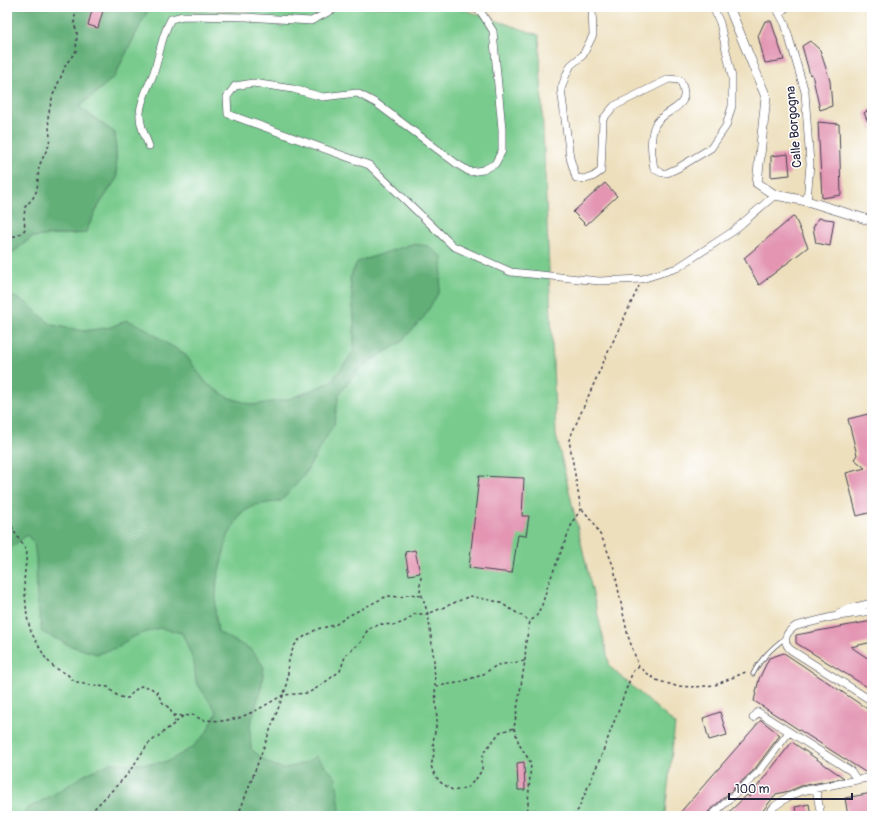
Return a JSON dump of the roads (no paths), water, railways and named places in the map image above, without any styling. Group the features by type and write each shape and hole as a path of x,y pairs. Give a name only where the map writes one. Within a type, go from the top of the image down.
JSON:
{"street":[{"path":"149,146 142,129 140,115 142,99 154,72 165,29 171,19 191,16 246,17 311,21 338,7"},
{"path":"473,7 481,12 493,31 502,129 502,150 495,164 483,170 470,172 376,103 357,94 323,97 293,89 252,83 235,86 227,97 228,114 370,165 453,246 511,272 599,281 642,279 677,268 732,232 775,195"},
{"path":"592,7 593,35 583,55 571,65 561,89 570,158 576,178 585,179 594,176 601,171 604,119 614,106 669,79 680,80 684,88 684,96 680,105 660,119 655,126 652,136 654,168 662,173 667,173 711,148 726,126 732,106 732,77 720,23 713,7"},
{"path":"729,7 766,97 756,183 775,195 807,201 872,220"},
{"path":"778,10 788,7"},
{"name":"Calle Borgogna","path":"778,10 785,24 805,92 810,164 807,201"},
{"path":"832,617 847,609 872,603"},
{"path":"872,610 832,617 796,626 787,633 785,642 791,650 872,701"},
{"path":"753,718 758,712 851,771 857,780"},
{"path":"711,816 758,773 789,732"},
{"path":"766,816 775,806 788,797 802,791 872,777"},
{"path":"816,789 821,816"}],"lane":[{"path":"754,674 757,666 763,658 773,647 786,637"}]}
